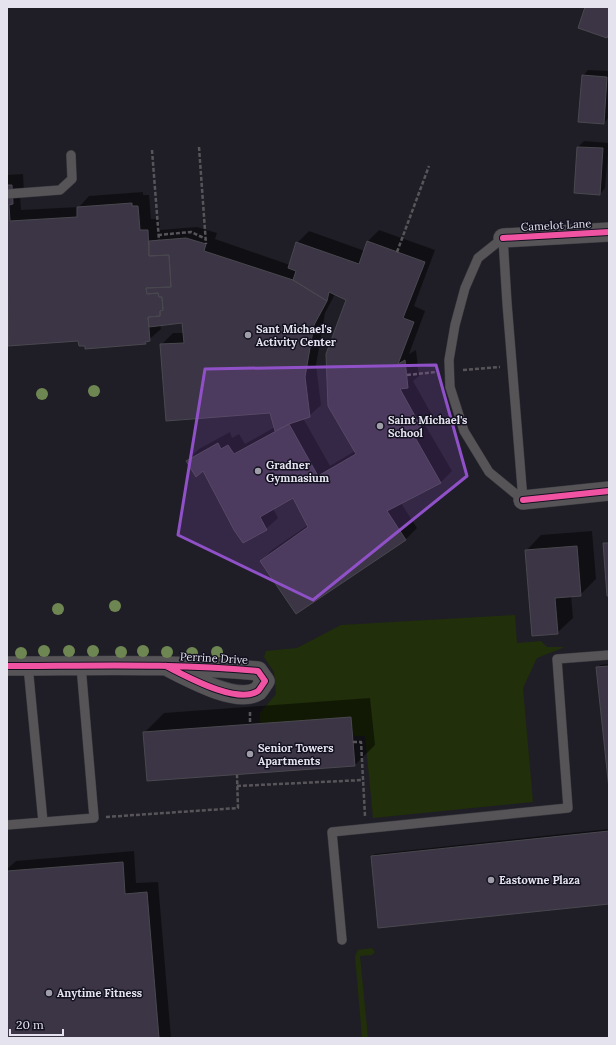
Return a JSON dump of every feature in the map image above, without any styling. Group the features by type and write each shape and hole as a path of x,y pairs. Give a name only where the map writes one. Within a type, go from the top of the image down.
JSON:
{"street":[{"name":"Camelot Lane","path":"504,238 609,232"},
{"path":"523,500 609,491"},
{"name":"Perrine Drive","path":"7,666 166,666"}],"lane":[{"path":"7,194 60,190 72,179 71,155"},
{"path":"504,238 478,258 465,288 455,324 449,360 450,386 464,431 489,472 523,500"},
{"path":"504,238 523,500"},
{"path":"342,940 332,832 568,808 557,659 609,655"},
{"path":"28,666 43,822"},
{"path":"7,825 94,818 81,666"}],"path":[{"path":"199,147 206,244"},
{"path":"152,150 159,240"},
{"path":"397,252 429,166"},
{"path":"158,235 191,232 206,239"},
{"path":"353,742 361,742 366,828"},
{"path":"94,818 238,808 237,775"},
{"path":"237,786 363,780"}],"highlighted area":[{"path":"436,365 467,476 313,600 178,535 205,369"}],"green space":[{"path":"515,615 517,643 541,641 547,647 565,647 537,658 523,688 533,802 373,818 365,736 353,736 351,717 260,724 260,713 276,694 274,672 264,657 266,651 297,648 341,625"},
{"path":"372,948 375,952 372,955 360,956 368,1038 362,1038 355,956 358,950"}],"building":[{"path":"585,7 609,7 609,33 607,38 578,28"},
{"path":"582,75 607,77 604,124 578,122"},
{"path":"577,147 603,148 600,195 574,193"},
{"path":"7,185 12,185 13,204 9,205 10,221 77,217 77,207 132,203 132,206 138,206 140,230 148,230 149,256 169,255 171,287 146,288 147,294 158,293 159,297 162,297 163,310 160,311 160,316 148,317 150,341 145,342 146,344 85,349 85,346 79,346 78,341 8,346"},
{"name":"Sant Michael's Activity Center","path":"186,238 206,244 204,251 293,280 327,301 314,325 305,377 310,417 289,424 275,431 270,413 166,421 160,344 184,343 182,323 149,327 148,317 160,316 160,311 163,310 162,297 159,297 158,293 147,294 146,288 171,287 169,255 149,256 149,241"},
{"name":"Saint Michael's School","path":"367,241 425,262 403,318 414,322 398,364 405,360 408,388 400,389 421,427 412,432 441,483 387,511 406,540 296,614 260,561 308,527 293,498 260,517 267,530 243,543 234,530 203,471 196,477 186,461 218,443 221,449 228,445 234,454 289,424 318,476 356,454 328,406 326,354 346,300 329,292 327,301 293,280 296,271 288,268 296,242 359,264"},
{"path":"603,543 609,543 609,596 607,596"},
{"path":"577,546 581,596 555,598 558,634 532,636 525,550"},
{"path":"609,666 609,789 596,667"},
{"name":"Senior Towers Apartments","path":"351,717 355,766 147,781 143,732"},
{"name":"Eastowne Plaza","path":"609,831 609,904 378,928 371,856"},
{"path":"123,862 125,894 147,892 159,1038 7,1038 7,871"}],"cycle path":[{"path":"503,238 609,232"},
{"path":"523,500 609,491"},
{"path":"7,666 164,666 196,667 227,668 258,671 265,681 258,691 249,694 238,694 212,688 198,682 166,666"}],"place":[{"name":"Sant Michael's Activity Center","path":"248,335"},
{"name":"Saint Michael's School","path":"380,426"},
{"name":"Gradner Gymnasium","path":"258,471"},
{"name":"Senior Towers Apartments","path":"250,754"},
{"name":"Eastowne Plaza","path":"491,880"},
{"name":"Anytime Fitness","path":"49,993"}]}
